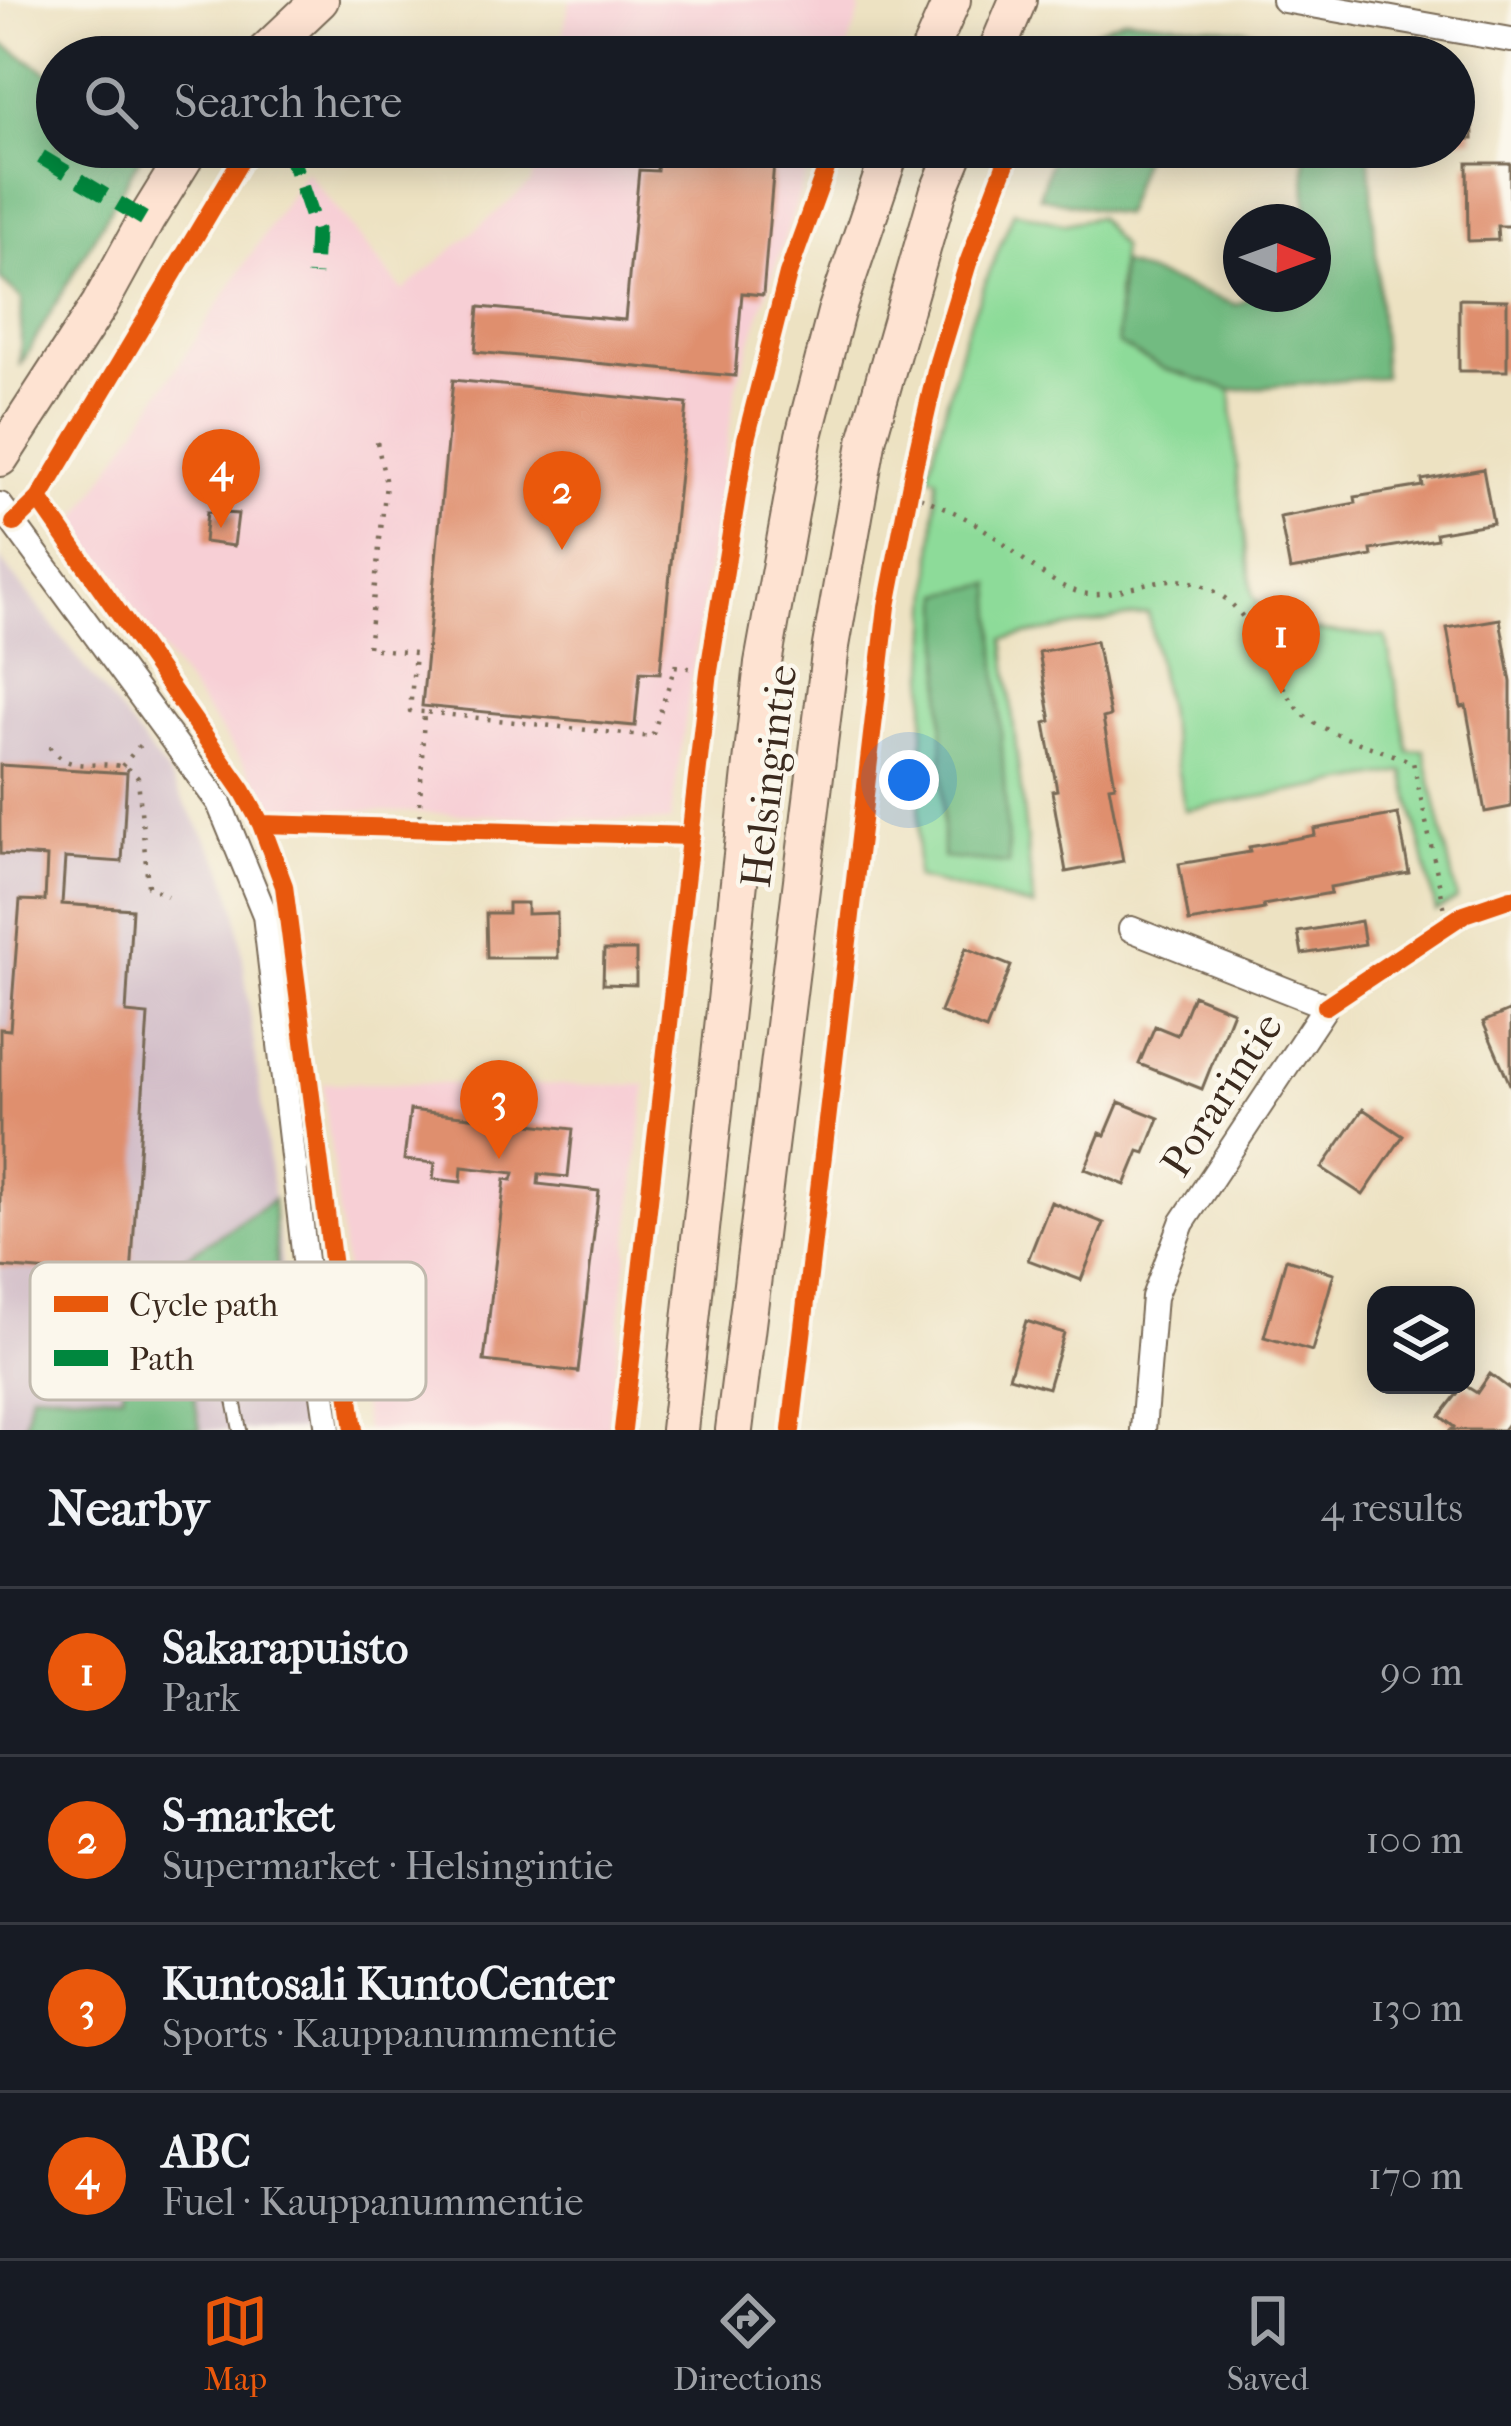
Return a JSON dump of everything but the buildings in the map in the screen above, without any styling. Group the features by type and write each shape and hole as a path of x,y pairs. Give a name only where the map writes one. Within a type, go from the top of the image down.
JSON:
{"main road":[{"path":"282,36 320,0"},
{"path":"936,36 952,0"},
{"path":"1003,36 1018,0"},
{"path":"0,458 100,304 178,168"},
{"name":"Helsingintie","path":"679,1430 763,664 809,416 836,312 885,168"},
{"name":"Helsingintie","path":"734,1430 831,646 868,437 948,168"}],"street":[{"path":"1284,0 1511,40"},
{"path":"0,505 219,803 248,868 266,915 305,1262"},
{"name":"Porarintie","path":"1131,929 1326,1006 1182,1223 1154,1297 1143,1430"},
{"path":"324,1400 328,1430"}],"lane":[{"path":"234,1400 240,1430"}],"path":[{"path":"377,442 386,484 368,649 416,653 410,711 652,736 675,666 710,671"},
{"path":"904,516 914,467"},
{"path":"909,493 981,526 1059,584 1079,593 1103,593 1166,579 1194,583 1220,595 1241,613 1304,715 1413,762 1456,919 1431,936"},
{"path":"707,694 713,648"},
{"path":"419,828 424,712"},
{"path":"122,766 148,736"},
{"path":"49,747 65,761 131,769 138,778 148,886 167,896"},
{"path":"397,827 442,829"}],"shaded area":[{"path":"570,0 857,0 860,11 852,36 562,36"},
{"path":"534,168 808,168 736,386 670,822 275,807 73,525 306,171 403,291 531,183"},
{"path":"0,558 167,773 223,867 237,912 282,1262 30,1262 30,1400 299,1400 303,1430 0,1430"},
{"path":"323,1083 646,1085 608,1430 365,1430 361,1400 426,1400 426,1262 345,1262"}],"green space":[{"path":"1125,18 1303,36 1089,36"},
{"path":"0,42 36,65 36,168 134,168 20,366 22,299 0,279"},
{"path":"1048,168 1139,168 1123,215 1039,197"},
{"path":"1305,168 1370,168 1384,377 1231,390 1165,369 1118,344 1120,263 1223,300 1223,312 1331,312 1331,204 1306,204"},
{"path":"1014,211 1065,224 1097,217 1121,247 1118,344 1165,369 1231,390 1253,595 1271,627 1386,637 1409,752 1424,750 1457,899 1436,911 1404,772 1185,810 1148,613 1004,639 1034,907 916,878 937,478 928,474 964,336"},
{"path":"992,584 1009,864 943,858 942,594"},
{"path":"273,1200 277,1262 178,1262"},
{"path":"30,1397 195,1400 200,1430 24,1430"}],"marked path":[{"path":"59,168 146,220"},
{"path":"295,168 316,230 314,275"}],"cycle path":[{"path":"14,523 39,499 236,168"},
{"path":"623,1430 709,671 746,439 788,274 826,168"},
{"path":"791,1430 887,606 938,362 1004,168"},
{"path":"39,499 243,791 261,824 284,886 332,1262"},
{"path":"261,824 691,836"},
{"path":"1326,1006 1464,914 1511,898"},
{"path":"350,1400 354,1430"}],"place":[{"name":"ABC","path":"221,528"},
{"name":"S-market","path":"562,550"},
{"name":"Sakarapuisto","path":"1281,694"},
{"name":"Kuntosali KuntoCenter","path":"499,1159"}]}
